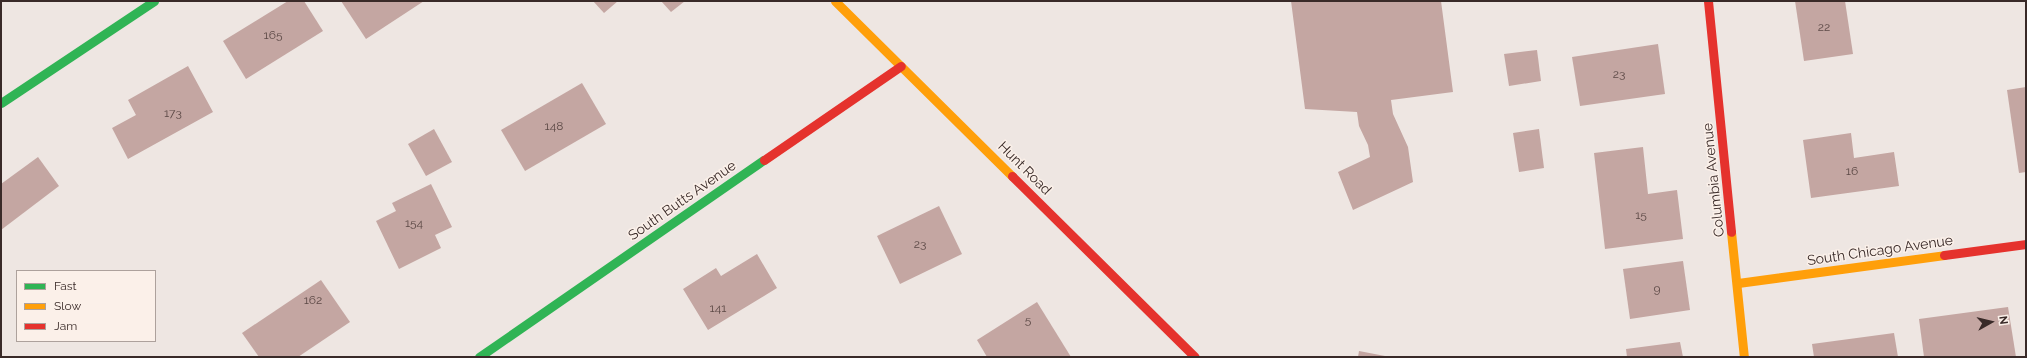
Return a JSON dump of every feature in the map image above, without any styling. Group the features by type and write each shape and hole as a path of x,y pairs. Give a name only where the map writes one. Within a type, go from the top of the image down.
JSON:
{"street":[{"path":"1,102 154,1"},
{"name":"Hunt Road","path":"835,1 1195,357"},
{"name":"Columbia Avenue","path":"1708,1 1738,283 1744,357"},
{"name":"South Butts Avenue","path":"479,357 901,66"},
{"name":"South Chicago Avenue","path":"1738,283 2026,244"}],"building":[{"path":"288,1 304,1 323,31 246,79 223,41"},
{"path":"341,1 424,1 366,39"},
{"path":"593,1 618,1 604,13"},
{"path":"661,1 685,1 671,12"},
{"path":"1291,1 1441,1 1453,92 1391,100 1393,114 1408,147 1413,182 1353,210 1338,172 1370,157 1368,145 1359,126 1357,112 1305,109"},
{"path":"1795,1 1845,1 1853,54 1804,61"},
{"path":"1658,44 1665,94 1580,106 1572,57"},
{"path":"1537,50 1541,81 1509,86 1504,54"},
{"path":"188,66 213,112 128,159 112,128 136,115 128,100"},
{"path":"582,83 606,124 525,171 501,130"},
{"path":"2026,87 2026,172 2019,173 2007,90"},
{"path":"434,129 452,162 426,176 408,144"},
{"path":"1539,129 1544,168 1519,172 1513,133"},
{"path":"1851,133 1854,158 1894,152 1899,186 1811,198 1803,140"},
{"path":"1643,147 1648,194 1677,190 1683,239 1605,249 1594,153"},
{"path":"38,157 59,186 1,230 1,184"},
{"path":"431,184 452,227 435,235 441,248 399,269 376,221 396,211 392,203"},
{"path":"939,206 962,254 900,284 877,236"},
{"path":"757,254 777,288 708,330 683,289 716,268 721,276"},
{"path":"1683,261 1690,310 1630,319 1623,269"},
{"path":"321,280 350,322 298,357 259,357 242,333"},
{"path":"1037,302 1071,357 987,357 977,340"},
{"path":"2008,307 2016,357 1924,357 1919,319"},
{"path":"1894,333 1898,357 1814,357 1812,344"},
{"path":"1680,342 1683,357 1627,357 1626,349"},
{"path":"1359,351 1385,356 1358,357"}],"traffic: fast":[{"path":"1,103 154,1"},
{"path":"479,357 764,160"}],"traffic: slow":[{"path":"835,1 1012,176"},
{"path":"1731,232 1744,357"},
{"path":"1738,283 1944,255"}],"traffic: jam":[{"path":"1708,1 1731,232"},
{"path":"764,160 901,66"},
{"path":"1012,176 1195,357"},
{"path":"1944,255 2026,244"}]}
